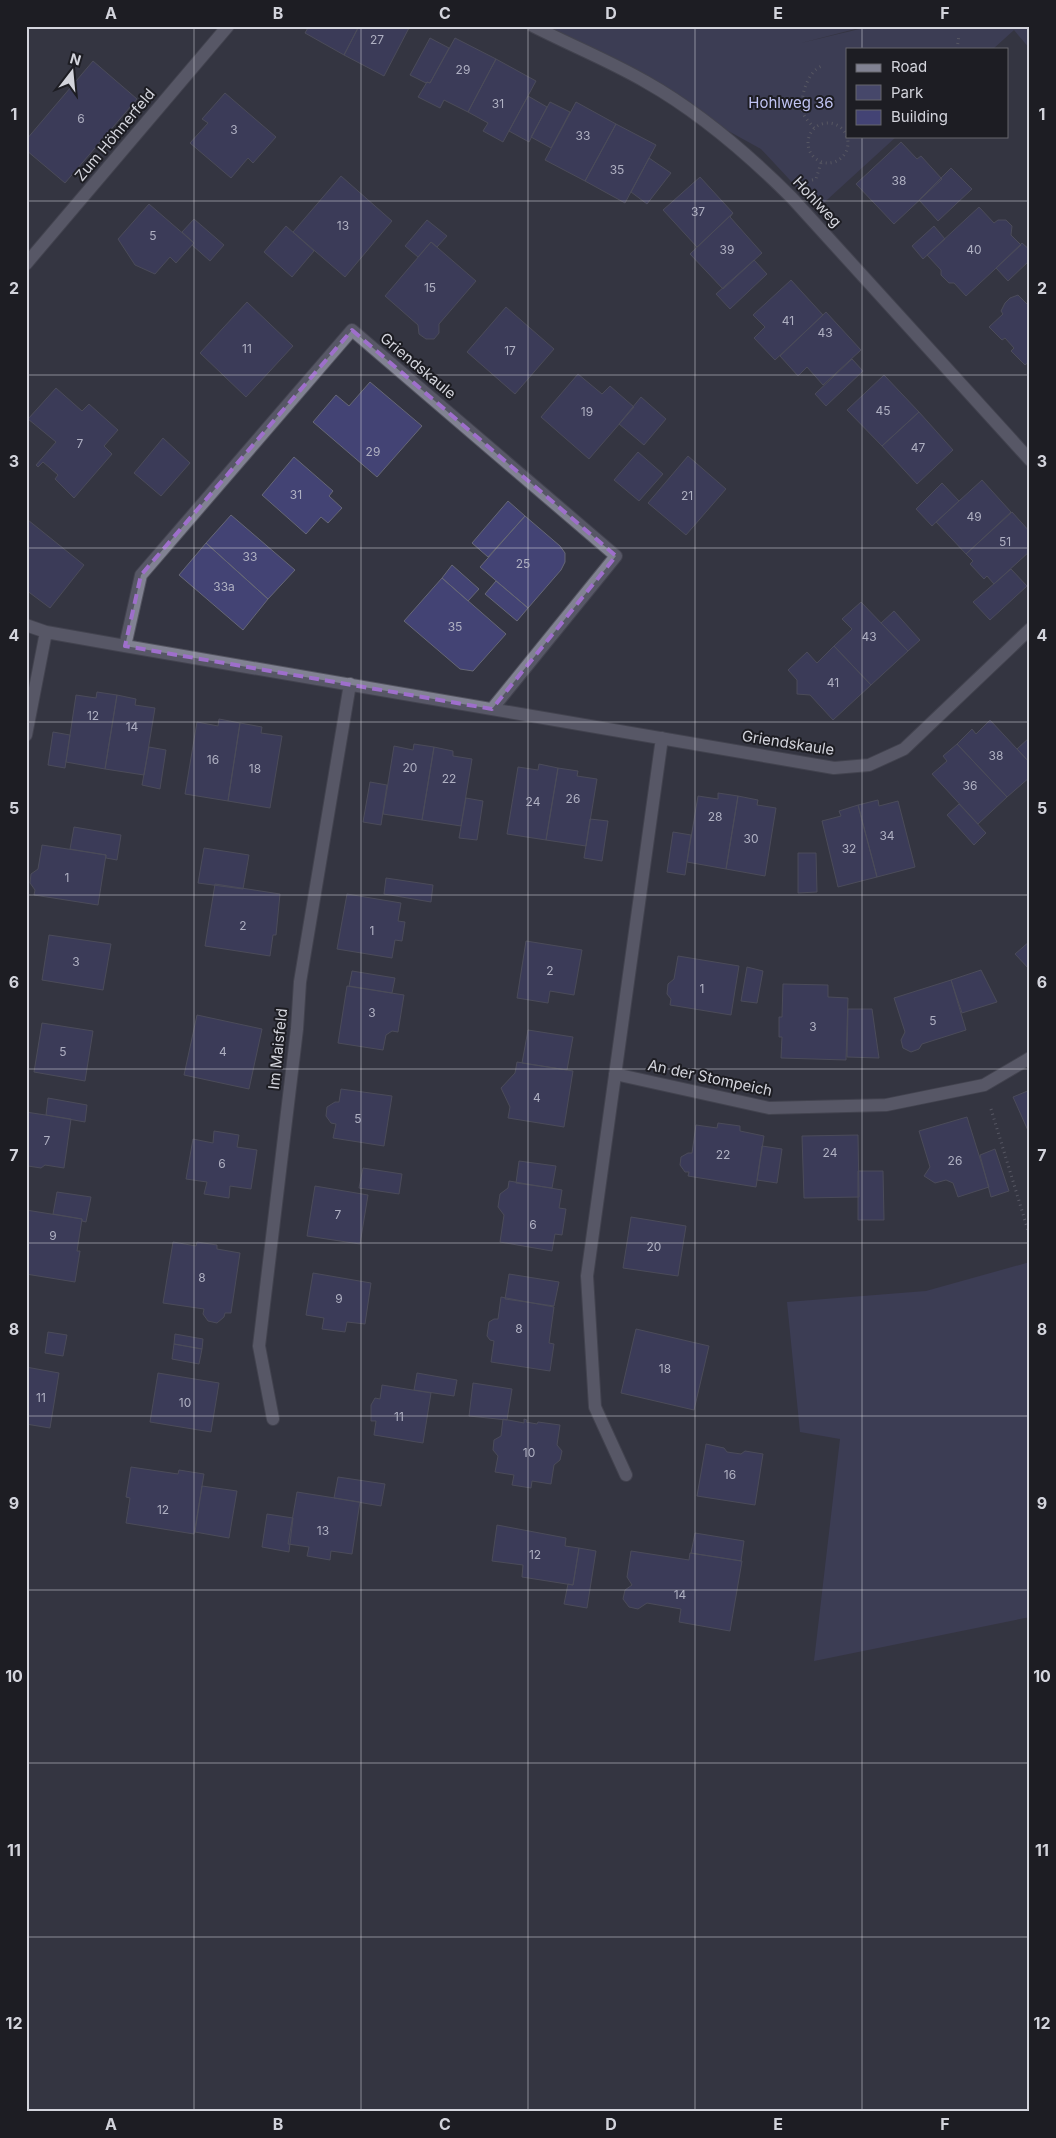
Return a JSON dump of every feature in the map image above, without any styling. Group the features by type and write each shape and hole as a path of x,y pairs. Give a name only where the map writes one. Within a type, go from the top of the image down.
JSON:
{"street":[{"name":"Zum Höhnerfeld","path":"26,264 228,26"},
{"name":"Hohlweg","path":"533,26 646,81 703,118 754,160 792,198 1030,460"},
{"name":"Griendskaule","path":"125,646 141,575 352,330 616,556 492,709"},
{"name":"Griendskaule","path":"26,625 46,632 125,646 834,768 869,765 904,749 1030,629"},
{"path":"26,735 46,632"},
{"name":"Im Maisfeld","path":"273,1419 259,1346 297,1029 300,982 350,684"},
{"path":"626,1475 595,1407 587,1276 662,738"},
{"name":"An der Stompeich","path":"615,1074 770,1108 886,1105 984,1084 1030,1058"}],"path":[{"path":"957,48 959,35"},
{"path":"814,128 804,115 802,104 808,78 816,68 822,66"},
{"path":"846,132 834,124 826,123 814,128 807,142 809,152 821,163 833,163 843,157 848,146 847,138"},
{"path":"984,1084 1030,1237"}],"highlighted area":[{"path":"352,330 616,556 492,709 125,646 141,575"}],"green space":[{"name":"Hohlweg 36","path":"538,26 867,26 801,43 872,26 1030,26 1030,49 1014,30 994,48 846,48 846,138 895,138 817,209 761,149"},
{"path":"1030,1262 1030,1617 814,1661 840,1439 800,1432 787,1302 926,1291"}],"building":[{"path":"309,26 359,26 344,55 305,33"},
{"path":"359,26 410,26 384,76 344,55"},
{"path":"430,38 449,48 430,83 426,83 410,75"},
{"path":"455,38 496,59 468,112 444,100 440,108 418,97 427,82 430,83"},
{"path":"496,59 536,81 503,142 483,131 488,123 468,112"},
{"path":"93,61 137,99 65,183 26,150 26,140"},
{"path":"225,93 276,137 253,163 248,158 231,178 190,143 208,123 202,119"},
{"path":"528,96 547,107 529,142 509,131"},
{"path":"550,102 570,112 551,148 531,137"},
{"path":"576,102 616,124 585,181 545,160"},
{"path":"616,124 656,145 625,203 585,181"},
{"path":"901,142 917,159 921,156 942,179 894,224 856,184"},
{"path":"649,158 671,173 647,204 631,192"},
{"path":"951,168 972,189 938,221 919,200"},
{"path":"341,176 392,221 345,277 293,232"},
{"path":"700,177 733,213 697,247 663,210"},
{"path":"149,204 194,243 176,263 170,257 155,274 135,265 118,239"},
{"path":"979,207 994,223 998,220 1006,220 1012,226 1011,235 1021,245 966,296 954,283 949,283 941,275 941,270 927,255"},
{"path":"733,213 730,217 762,253 723,289 690,254"},
{"path":"194,219 224,245 210,261 192,245 194,243 182,232"},
{"path":"427,220 447,236 437,247 431,242 418,257 405,246"},
{"path":"286,226 314,251 292,277 264,252"},
{"path":"934,226 945,239 923,259 912,246"},
{"path":"431,242 476,281 439,324 439,333 434,339 426,339 419,334 418,325 385,296"},
{"path":"1022,243 1030,250 1030,260 1008,281 996,268"},
{"path":"754,260 767,274 730,309 716,294"},
{"path":"791,280 823,315 775,360 754,338 765,327 753,315"},
{"path":"1018,295 1028,305 1030,303 1030,361 1025,365 1011,351 1014,348 1005,338 1002,340 989,327 1003,314 1001,311 1005,303 1010,298"},
{"path":"247,302 293,346 246,397 200,353"},
{"path":"506,307 554,349 515,394 467,352"},
{"path":"826,312 861,350 823,385 807,367 798,376 780,356"},
{"path":"852,359 863,371 826,406 815,394"},
{"path":"578,374 602,394 610,386 634,407 589,459 541,417"},
{"path":"884,375 919,412 882,446 847,410"},
{"path":"370,382 422,426 377,477 313,422 336,395 349,406"},
{"path":"56,388 82,411 89,404 118,430 104,446 112,454 74,498 55,479 58,475 43,462 38,467 36,465 56,442 28,419"},
{"path":"641,397 666,419 644,445 619,424"},
{"path":"919,412 953,450 917,484 882,446"},
{"path":"163,438 190,463 161,496 134,473"},
{"path":"638,452 663,474 639,501 614,480"},
{"path":"688,456 726,489 686,535 648,503"},
{"path":"294,457 333,491 329,496 342,508 328,523 321,517 306,534 262,495"},
{"path":"982,480 1011,512 966,554 936,522"},
{"path":"942,483 959,501 932,526 916,509"},
{"path":"508,501 525,516 488,557 472,543"},
{"path":"1012,512 1030,532 1030,551 994,584 987,576 984,579 970,564 973,561 966,554"},
{"path":"231,515 295,570 268,599 206,543"},
{"path":"525,516 560,546 565,553 565,562 561,570 528,608 480,567"},
{"path":"28,520 84,565 50,608 26,590 26,522"},
{"path":"206,543 268,599 243,630 179,575"},
{"path":"452,565 479,589 468,601 442,578"},
{"path":"1011,569 1027,586 990,620 973,602"},
{"path":"442,578 506,634 473,671 460,669 404,621"},
{"path":"496,581 528,608 517,621 485,594"},
{"path":"861,602 908,651 871,685 834,646 852,629 842,619"},
{"path":"894,611 920,640 908,651 881,623"},
{"path":"834,646 871,685 833,720 810,695 797,694 797,680 788,670 807,652 817,663"},
{"path":"97,692 117,695 105,769 66,762 76,695 96,698"},
{"path":"117,695 136,699 135,705 155,708 144,775 105,769"},
{"path":"219,719 240,723 228,801 185,794 197,722 218,726"},
{"path":"990,720 1030,763 1030,777 1007,797 957,744 972,729 976,734"},
{"path":"240,723 262,727 261,733 282,736 270,808 228,801"},
{"path":"53,732 70,735 65,768 48,765"},
{"path":"1030,737 1030,763 1017,749"},
{"path":"414,744 434,747 422,820 383,814 394,746 413,750"},
{"path":"957,744 1007,797 978,824 932,774 947,761 943,756"},
{"path":"149,747 166,750 160,789 142,785"},
{"path":"434,747 453,751 453,756 472,759 461,826 422,820"},
{"path":"539,764 558,768 546,840 507,834 518,767 538,770"},
{"path":"558,768 578,771 577,776 597,779 586,846 546,840"},
{"path":"370,782 387,785 381,825 363,822"},
{"path":"718,793 738,796 726,869 687,862 698,796 718,799"},
{"path":"738,796 758,800 757,805 776,808 765,876 726,869"},
{"path":"466,798 483,801 477,840 459,838"},
{"path":"878,800 879,806 898,801 915,867 877,877 858,805"},
{"path":"959,804 986,833 974,845 947,815"},
{"path":"858,805 877,877 838,887 822,821 841,816 839,811"},
{"path":"590,819 608,821 602,861 584,858"},
{"path":"74,827 121,835 117,860 106,858 106,855 70,849"},
{"path":"673,832 691,835 685,875 667,872"},
{"path":"42,845 106,855 98,905 34,895 35,890 30,883 31,874 38,869"},
{"path":"204,848 249,855 243,889 198,883"},
{"path":"798,853 816,853 817,892 798,893"},
{"path":"386,878 433,885 431,902 384,894"},
{"path":"215,884 280,894 276,935 273,935 270,956 205,946"},
{"path":"347,894 401,903 398,921 405,922 402,941 395,940 392,958 337,949"},
{"path":"49,935 111,944 103,990 42,980"},
{"path":"526,941 582,950 574,995 550,991 548,1003 517,998"},
{"path":"1030,941 1030,970 1015,954"},
{"path":"678,956 739,966 731,1015 670,1005 671,999 667,994 668,984 674,979"},
{"path":"747,967 763,971 757,1003 741,1001"},
{"path":"981,970 997,1002 962,1013 951,980"},
{"path":"352,971 395,978 392,993 349,986"},
{"path":"951,980 966,1030 922,1044 919,1049 911,1052 903,1048 901,1040 905,1032 894,998"},
{"path":"783,984 828,985 828,997 848,998 846,1060 781,1058 782,1037 779,1037 779,1017 782,1017"},
{"path":"347,986 404,995 398,1032 392,1031 386,1035 383,1050 338,1043"},
{"path":"848,1009 872,1009 879,1058 847,1057"},
{"path":"197,1015 262,1029 249,1089 184,1075"},
{"path":"42,1023 93,1031 85,1081 34,1072"},
{"path":"528,1030 573,1037 567,1070 522,1063"},
{"path":"517,1062 573,1071 564,1127 508,1118 510,1107 501,1088 515,1073"},
{"path":"341,1089 392,1096 384,1146 333,1138 336,1124 331,1123 326,1116 327,1107 335,1102 339,1102"},
{"path":"1030,1090 1030,1135 1013,1097"},
{"path":"48,1098 87,1105 85,1122 46,1115"},
{"path":"26,1112 71,1119 64,1168 45,1165 41,1168 28,1166 26,1163"},
{"path":"967,1117 989,1187 958,1197 953,1183 946,1180 935,1183 924,1176 930,1167 919,1131"},
{"path":"718,1123 740,1126 740,1131 764,1136 756,1187 688,1176 689,1172 685,1172 680,1165 681,1157 692,1153 696,1125 717,1128"},
{"path":"214,1131 239,1135 237,1147 257,1150 251,1189 230,1186 229,1198 204,1194 207,1182 186,1179 193,1139 213,1143"},
{"path":"858,1135 859,1197 804,1198 802,1136"},
{"path":"762,1146 782,1149 777,1183 757,1180"},
{"path":"995,1149 1009,1191 991,1197 980,1155"},
{"path":"519,1161 556,1166 552,1188 516,1183"},
{"path":"363,1168 402,1174 399,1194 359,1188"},
{"path":"858,1171 883,1171 884,1220 858,1220"},
{"path":"509,1181 562,1190 559,1208 566,1209 562,1235 555,1234 552,1251 500,1242 504,1215 498,1207 500,1194 508,1188"},
{"path":"315,1186 368,1195 360,1244 307,1236"},
{"path":"57,1192 91,1197 86,1222 82,1221 82,1219 53,1214"},
{"path":"26,1210 82,1219 77,1251 80,1251 75,1282 26,1274"},
{"path":"631,1217 686,1226 678,1276 623,1268"},
{"path":"173,1242 196,1246 197,1242 217,1245 217,1249 240,1253 231,1313 225,1313 224,1317 217,1323 208,1321 203,1314 204,1309 163,1303"},
{"path":"313,1273 371,1283 365,1324 347,1322 345,1332 322,1329 324,1318 306,1315"},
{"path":"509,1274 559,1282 554,1306 505,1299"},
{"path":"501,1297 554,1307 549,1343 554,1344 550,1371 491,1362 494,1341 490,1340 487,1336 489,1322 498,1319"},
{"path":"636,1329 709,1346 694,1410 621,1393"},
{"path":"48,1332 67,1335 63,1356 45,1353"},
{"path":"175,1334 203,1339 202,1349 174,1344"},
{"path":"174,1344 202,1349 199,1364 172,1359"},
{"path":"26,1367 59,1373 50,1428 26,1424"},
{"path":"158,1373 219,1383 211,1432 150,1422"},
{"path":"417,1373 457,1380 454,1396 414,1390"},
{"path":"473,1383 512,1389 507,1420 469,1416"},
{"path":"382,1385 431,1393 423,1443 374,1435 376,1421 371,1421 371,1405 375,1398 380,1399"},
{"path":"503,1419 524,1423 524,1419 527,1420 526,1422 537,1424 538,1422 560,1425 557,1445 562,1451 560,1460 554,1465 551,1484 532,1481 531,1488 512,1485 514,1475 495,1472 498,1456 493,1450 494,1440 501,1436"},
{"path":"706,1444 724,1448 727,1452 741,1454 745,1451 763,1454 755,1505 697,1496"},
{"path":"131,1467 178,1474 179,1470 204,1474 194,1534 126,1523 130,1498 126,1497"},
{"path":"338,1477 385,1484 381,1506 334,1498"},
{"path":"202,1486 237,1491 229,1538 195,1532"},
{"path":"297,1492 360,1502 352,1554 331,1551 330,1560 307,1556 309,1547 288,1544"},
{"path":"267,1514 293,1518 289,1552 262,1547"},
{"path":"497,1525 566,1538 565,1546 579,1548 573,1585 522,1577 523,1565 492,1561"},
{"path":"695,1533 744,1541 741,1561 691,1553"},
{"path":"579,1548 596,1551 587,1608 564,1604 568,1584 573,1585"},
{"path":"631,1551 689,1560 690,1553 742,1561 730,1631 679,1622 681,1609 647,1603 638,1609 629,1607 623,1599 625,1590 632,1585 627,1577"}]}
